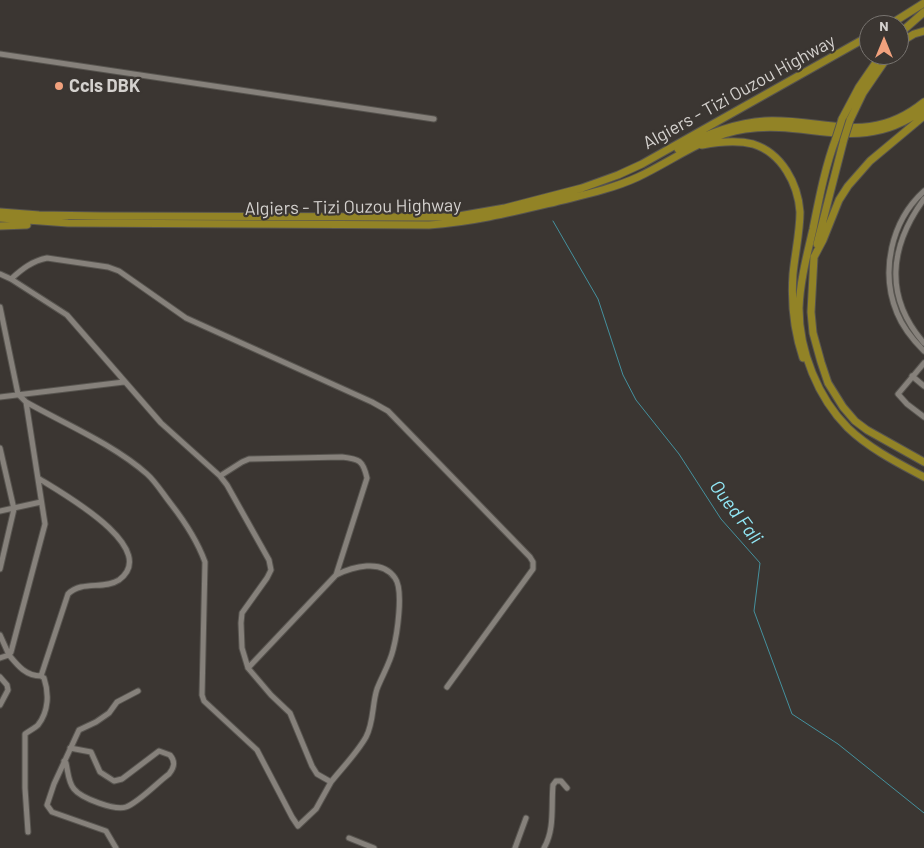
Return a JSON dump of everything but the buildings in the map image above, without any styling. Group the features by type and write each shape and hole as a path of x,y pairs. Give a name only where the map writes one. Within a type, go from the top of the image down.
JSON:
{"highway":[{"path":"906,15 924,4"},
{"path":"909,25 924,12"},
{"path":"909,37 924,31"},
{"name":"Algiers - Tizi Ouzou Highway","path":"0,212 39,215 110,216 453,217 505,208 582,188 642,164 859,42"},
{"path":"874,65 859,86 846,119 844,139 814,257 811,312 813,333 828,384 855,421 867,430 924,462"},
{"path":"816,381 802,336 800,308 806,258 828,160 836,138 846,119 883,65"},
{"path":"600,182 610,181 625,175 707,135 734,126 773,121 842,128 867,128 904,115 924,102"},
{"name":"Algiers - Tizi Ouzou Highway","path":"0,218 48,221 348,224 454,223 492,218 615,186 639,176 719,135 758,127 853,134 871,132 900,124 924,110"},
{"path":"814,257 839,200 848,186 882,149 924,116"},
{"path":"694,147 729,142 752,144 773,156 792,180 800,212 793,280 795,327 804,363 838,417 849,428 886,456 924,477"},
{"path":"0,226 48,221"}],"street":[{"path":"0,54 434,119"},
{"path":"924,191 911,205 898,229 890,256 889,271 897,313 909,334 924,351"},
{"path":"924,199 905,230 898,249 895,279 898,299 905,316 924,343"},
{"path":"11,279 24,268 38,260 47,258 108,267 134,280 186,318 388,411 534,562 533,569 447,687"},
{"path":"0,274 11,279 66,316 177,440 220,476 227,485 269,560 271,570 261,588 242,613 242,648 248,668 271,695 290,713 312,766 317,774 331,782"},
{"path":"0,307 18,394 26,402 114,450 132,462 148,476 198,543 205,562 202,695 204,701 257,750 298,826 316,809 331,782 368,733 377,689 393,651 399,617 398,584 395,577 378,567 350,569 336,575 248,668"},
{"path":"924,363 898,394 907,404 924,417"},
{"path":"912,376 924,386"},
{"path":"0,397 124,382"},
{"path":"9,654 44,531 44,514 26,402"},
{"path":"0,448 14,509 0,569"},
{"path":"220,476 249,459 342,457 357,459 365,467 367,478 336,575"},
{"path":"38,478 109,527 124,544 130,563 117,581 110,584 76,588 68,594 41,676"},
{"path":"0,511 41,502"},
{"path":"0,635 9,654 25,672 32,676 41,676 44,678 46,685 47,704 38,725 25,734 25,788 28,832"},
{"path":"0,658 9,654"},
{"path":"0,677 7,685 8,690 0,705"},
{"path":"116,848 106,831 52,812 47,805 64,761 79,730 109,713 117,702 138,692"},
{"path":"64,761 70,782 75,790 92,800 112,808 128,806 174,767 174,761 170,755 159,751 122,779 114,781 100,772 91,752 70,748"},
{"path":"544,848 548,842 552,819 553,785 556,781 562,782 567,788"},
{"path":"514,848 526,818"},
{"path":"349,838 374,848"}],"waterway":[{"name":"Oued Fali","path":"553,221 598,299 623,375 636,400 679,454 721,519 760,563 754,611 792,714 838,744 924,813"}],"place":[{"name":"Ccls DBK","path":"59,86"}]}
